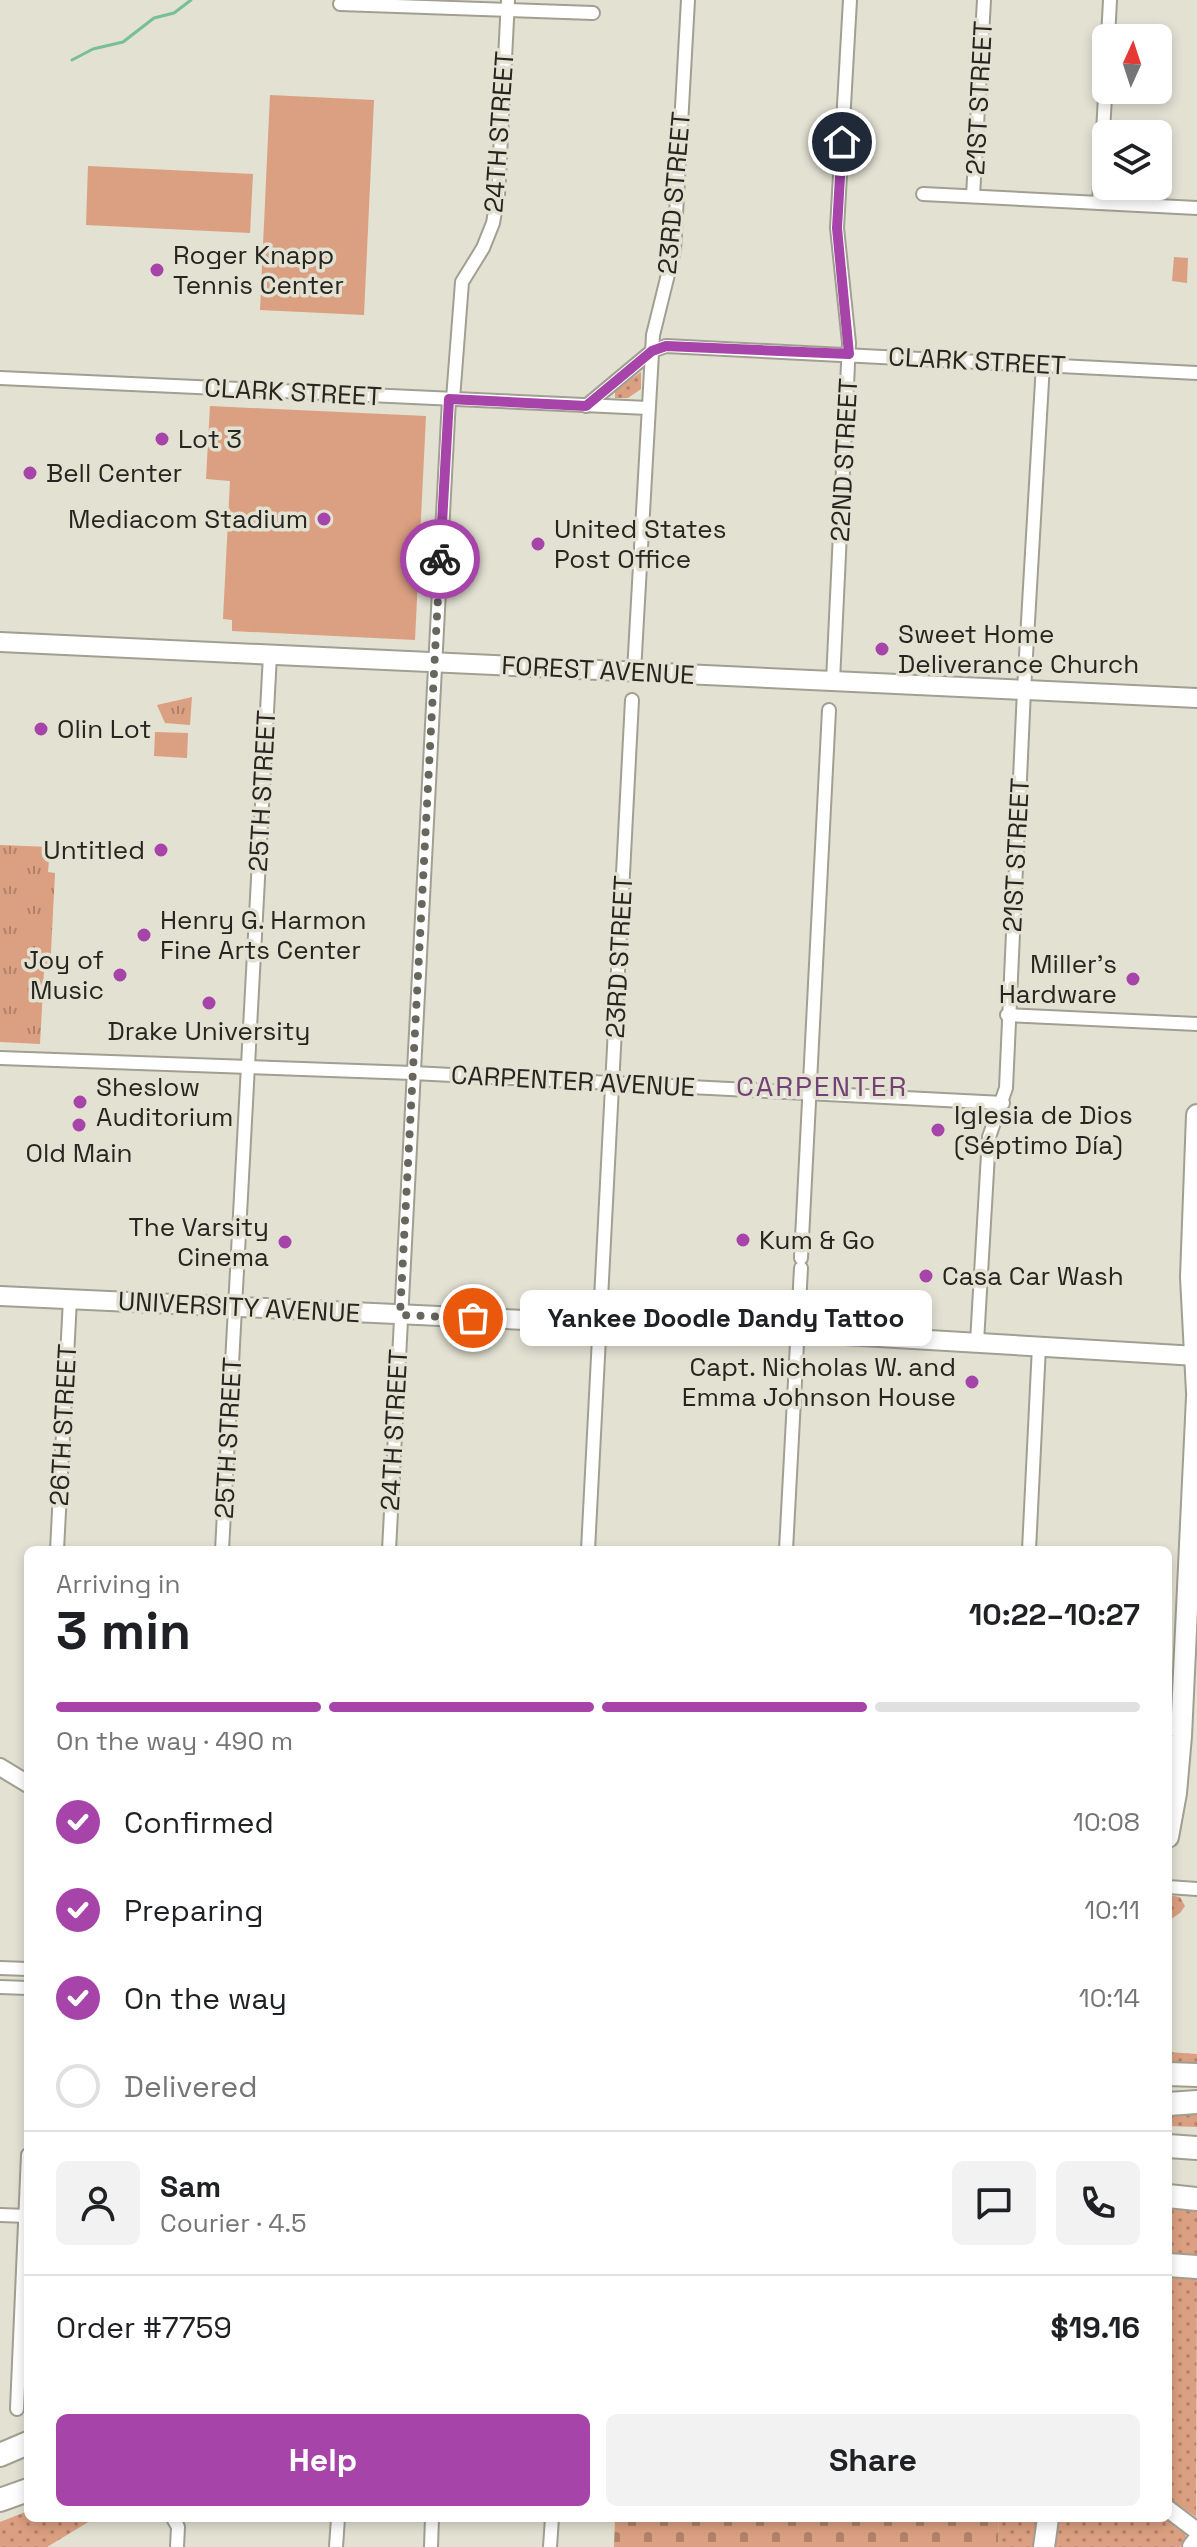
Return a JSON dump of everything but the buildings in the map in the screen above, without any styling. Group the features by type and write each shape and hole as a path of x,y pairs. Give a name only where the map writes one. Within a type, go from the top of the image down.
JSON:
{"highway":[{"path":"1172,2074 1197,2075"},
{"path":"1172,2104 1197,2102"},
{"path":"1172,2145 1197,2146"},
{"path":"1172,2184 1197,2184"},
{"path":"1172,2196 1197,2199"},
{"path":"1172,2265 1197,2267"},
{"path":"0,2455 24,2445"},
{"path":"0,2500 24,2491"}],"main road":[{"name":"FOREST AVENUE","path":"0,642 1197,698"},
{"path":"1172,1815 1181,1736 1197,1394 1191,1275 1197,1115"},
{"name":"UNIVERSITY AVENUE","path":"0,1296 977,1342 1196,1356"},
{"path":"1044,2547 1047,2522"},
{"path":"1193,2547 1197,2542"}],"street":[{"name":"23RD STREET","path":"634,672 653,335 674,250 688,0"},
{"name":"22ND STREET","path":"833,681 849,354 837,228 850,0"},
{"name":"21ST STREET","path":"973,196 984,0"},
{"path":"1109,24 1110,0"},
{"path":"348,3 507,5 593,13"},
{"name":"24TH STREET","path":"389,1546 451,399 462,282 483,248 493,223 498,195 507,5"},
{"path":"1099,203 1105,104"},
{"path":"923,194 1197,208"},
{"name":"CLARK STREET","path":"652,351 666,346 1197,373"},
{"path":"586,406 652,351"},
{"name":"21ST STREET","path":"977,1342 989,1137 1006,1088 1007,1015 1043,364"},
{"name":"CLARK STREET","path":"0,378 648,408"},
{"name":"25TH STREET","path":"222,1546 270,655"},
{"name":"23RD STREET","path":"588,1546 632,700"},
{"path":"786,1546 829,710"},
{"path":"1007,1015 1197,1024"},
{"name":"CARPENTER AVENUE","path":"0,1058 413,1073 1003,1103"},
{"name":"26TH STREET","path":"57,1546 70,1299"},
{"path":"1029,1546 1039,1346"},
{"path":"0,1767 24,1782"},
{"path":"1172,1887 1197,1889"},
{"path":"0,1968 24,1969"},
{"path":"0,1987 24,1988"},
{"path":"0,2215 24,2216"},
{"path":"17,2409 23,2377 24,2337"},
{"path":"1172,2512 1197,2531"},
{"path":"175,2522 178,2527 177,2547"},
{"path":"336,2547 338,2522"},
{"path":"431,2547 432,2522"},
{"path":"550,2547 552,2522"}],"green space":[{"path":"270,95 374,100 364,315 260,310"},
{"path":"88,166 253,174 250,233 86,225"},
{"path":"1174,257 1188,258 1187,283 1172,281"},
{"path":"641,372 641,389 628,398 615,398 615,390"},
{"name":"Mediacom Stadium","path":"210,406 426,416 415,640 232,631 232,620 223,619 230,481 206,479"},
{"path":"192,697 190,725 165,723 157,705"},
{"path":"155,732 188,733 187,758 154,756"},
{"path":"0,845 50,847 48,872 55,873 50,971 44,971 40,1044 0,1042"},
{"path":"1172,1896 1180,1897 1185,1906 1172,1918"},
{"path":"1172,2052 1197,2054 1197,2067 1172,2065"},
{"path":"1197,2111 1197,2127 1172,2126 1172,2113"},
{"path":"1172,2205 1197,2207 1197,2259 1172,2257"},
{"path":"1172,2272 1197,2273 1196,2517 1172,2501"},
{"path":"24,2513 24,2522 88,2522 47,2547 0,2547 0,2522"},
{"path":"615,2522 999,2522 998,2547 614,2547"},
{"path":"999,2522 1037,2522 1033,2547 998,2547"},
{"path":"1058,2522 1170,2522 1185,2533 1186,2538 1180,2547 1054,2547"}],"waterway":[{"path":"72,60 93,49 123,42 154,18 174,13 191,0"}],"way so far":[{"path":"440,559 400,1315 473,1318"}],"place":[{"name":"Roger Knapp Tennis Center","path":"157,270"},
{"name":"Lot 3","path":"162,439"},
{"name":"Bell Center","path":"30,473"},
{"name":"Mediacom Stadium","path":"324,519"},
{"name":"United States Post Office","path":"538,544"},
{"name":"Sweet Home Deliverance Church","path":"882,649"},
{"name":"Olin Lot","path":"41,729"},
{"name":"Untitled","path":"161,850"},
{"name":"Henry G. Harmon Fine Arts Center","path":"144,935"},
{"name":"Joy of Music","path":"120,975"},
{"name":"Miller's Hardware","path":"1133,979"},
{"name":"Drake University","path":"209,1003"},
{"name":"Sheslow Auditorium","path":"80,1102"},
{"name":"Old Main","path":"79,1125"},
{"name":"Iglesia de Dios (Séptimo Día)","path":"938,1130"},
{"name":"Kum & Go","path":"743,1240"},
{"name":"The Varsity Cinema","path":"285,1242"},
{"name":"Casa Car Wash","path":"926,1276"},
{"name":"Yankee Doodle Dandy Tattoo","path":"473,1318"},
{"name":"Capt. Nicholas W. and Emma Johnson House","path":"972,1382"}],"district":[{"name":"CARPENTER","path":"822,1086"}],"route":[{"path":"440,559 449,399 586,406 652,351 666,346 849,354 837,228 842,142"}]}
